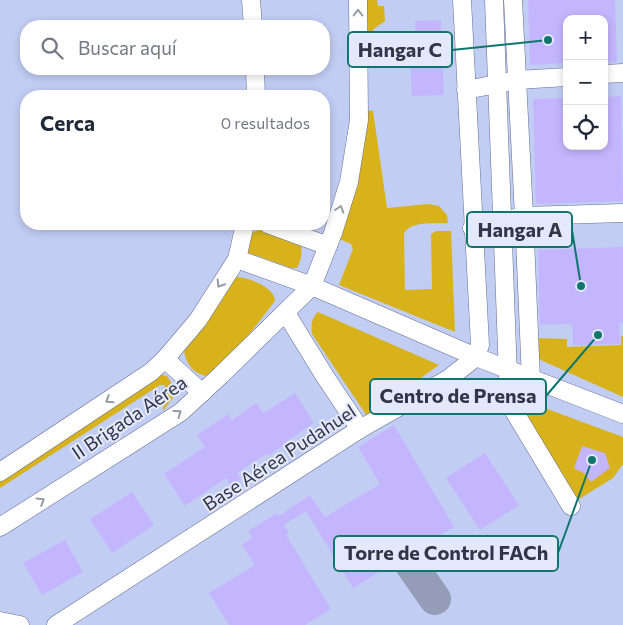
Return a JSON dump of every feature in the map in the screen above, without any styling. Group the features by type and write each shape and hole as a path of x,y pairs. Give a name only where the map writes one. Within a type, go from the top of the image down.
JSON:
{"street":[{"path":"251,0 253,20"},
{"name":"II Brigada Aérea","path":"0,527 181,412 312,286 328,246 349,182 358,120 358,0"},
{"path":"462,0 472,228 480,345 476,358"},
{"path":"494,0 508,404 571,506"},
{"path":"513,0 531,379"},
{"path":"608,74 623,73"},
{"path":"255,75 256,90"},
{"path":"466,90 517,80 563,77"},
{"path":"472,228 524,216 623,213"},
{"name":"II Brigada Aérea","path":"0,472 151,372 198,320 236,259 243,230"},
{"path":"284,230 328,246"},
{"path":"236,259 312,286 476,358 623,414"},
{"path":"286,312 324,375 360,429"},
{"name":"Base Aérea Pudahuel","path":"56,625 360,429 448,379 476,358"},
{"path":"164,359 202,393"},
{"path":"0,621 20,625"}],"shaded area":[{"path":"0,0 623,0 623,625 0,625"},
{"path":"358,0 377,0 378,6 384,6 385,21 369,35 367,107"},
{"path":"362,110 373,111 387,208 428,204 439,206 447,215 448,223 417,225 411,227 404,234 405,290 432,289 431,234 436,231 451,231 455,332 339,285 353,249 351,244 337,238"},
{"path":"258,230 271,230 301,242 300,262 297,268 291,268 246,252 251,234"},
{"path":"238,277 261,284 271,291 275,301 237,350 208,376 203,375 195,371 188,363 184,349 221,302 233,279"},
{"path":"318,312 439,365 367,416 312,334 312,322"},
{"path":"621,336 623,336 623,397 534,357 534,338 567,339 567,347 621,345"},
{"path":"161,375 167,376 175,389 174,396 163,411 165,385 160,385 0,488 0,475"},
{"path":"512,396 623,437 623,464 613,478 576,501"}],"building":[{"path":"528,0 615,0 617,62 608,62 608,15 563,15 563,63 530,65"},
{"path":"441,20 444,95 412,96 410,56 416,55 415,21"},
{"path":"621,96 623,201 536,204 533,99 563,98 563,150 608,150 608,97"},
{"path":"623,247 623,323 619,323 620,344 573,345 572,324 540,325 538,250"},
{"path":"295,393 314,423 268,456 267,453 237,473 241,479 231,486 226,478 185,506 164,474 205,447 197,435 228,414 232,420 256,403 264,413"},
{"path":"394,425 454,527 353,588 306,511 284,525 289,533 286,535 331,609 305,625 229,625 209,593 255,565 242,545 252,538 248,531 277,513 279,516 310,495 325,517 380,484 358,447"},
{"path":"582,446 605,453 610,468 591,482 585,474 574,468"},
{"path":"485,453 519,505 480,530 446,478"},
{"path":"132,492 154,525 112,553 90,519"},
{"path":"65,540 83,572 42,595 23,563"}],"taxiway":[{"path":"405,556 435,599"}],"place":[{"name":"Hangar C","path":"548,40"},
{"name":"Hangar A","path":"581,286"},
{"name":"Centro de Prensa","path":"598,335"},
{"name":"Torre de Control FACh","path":"592,460"}]}
